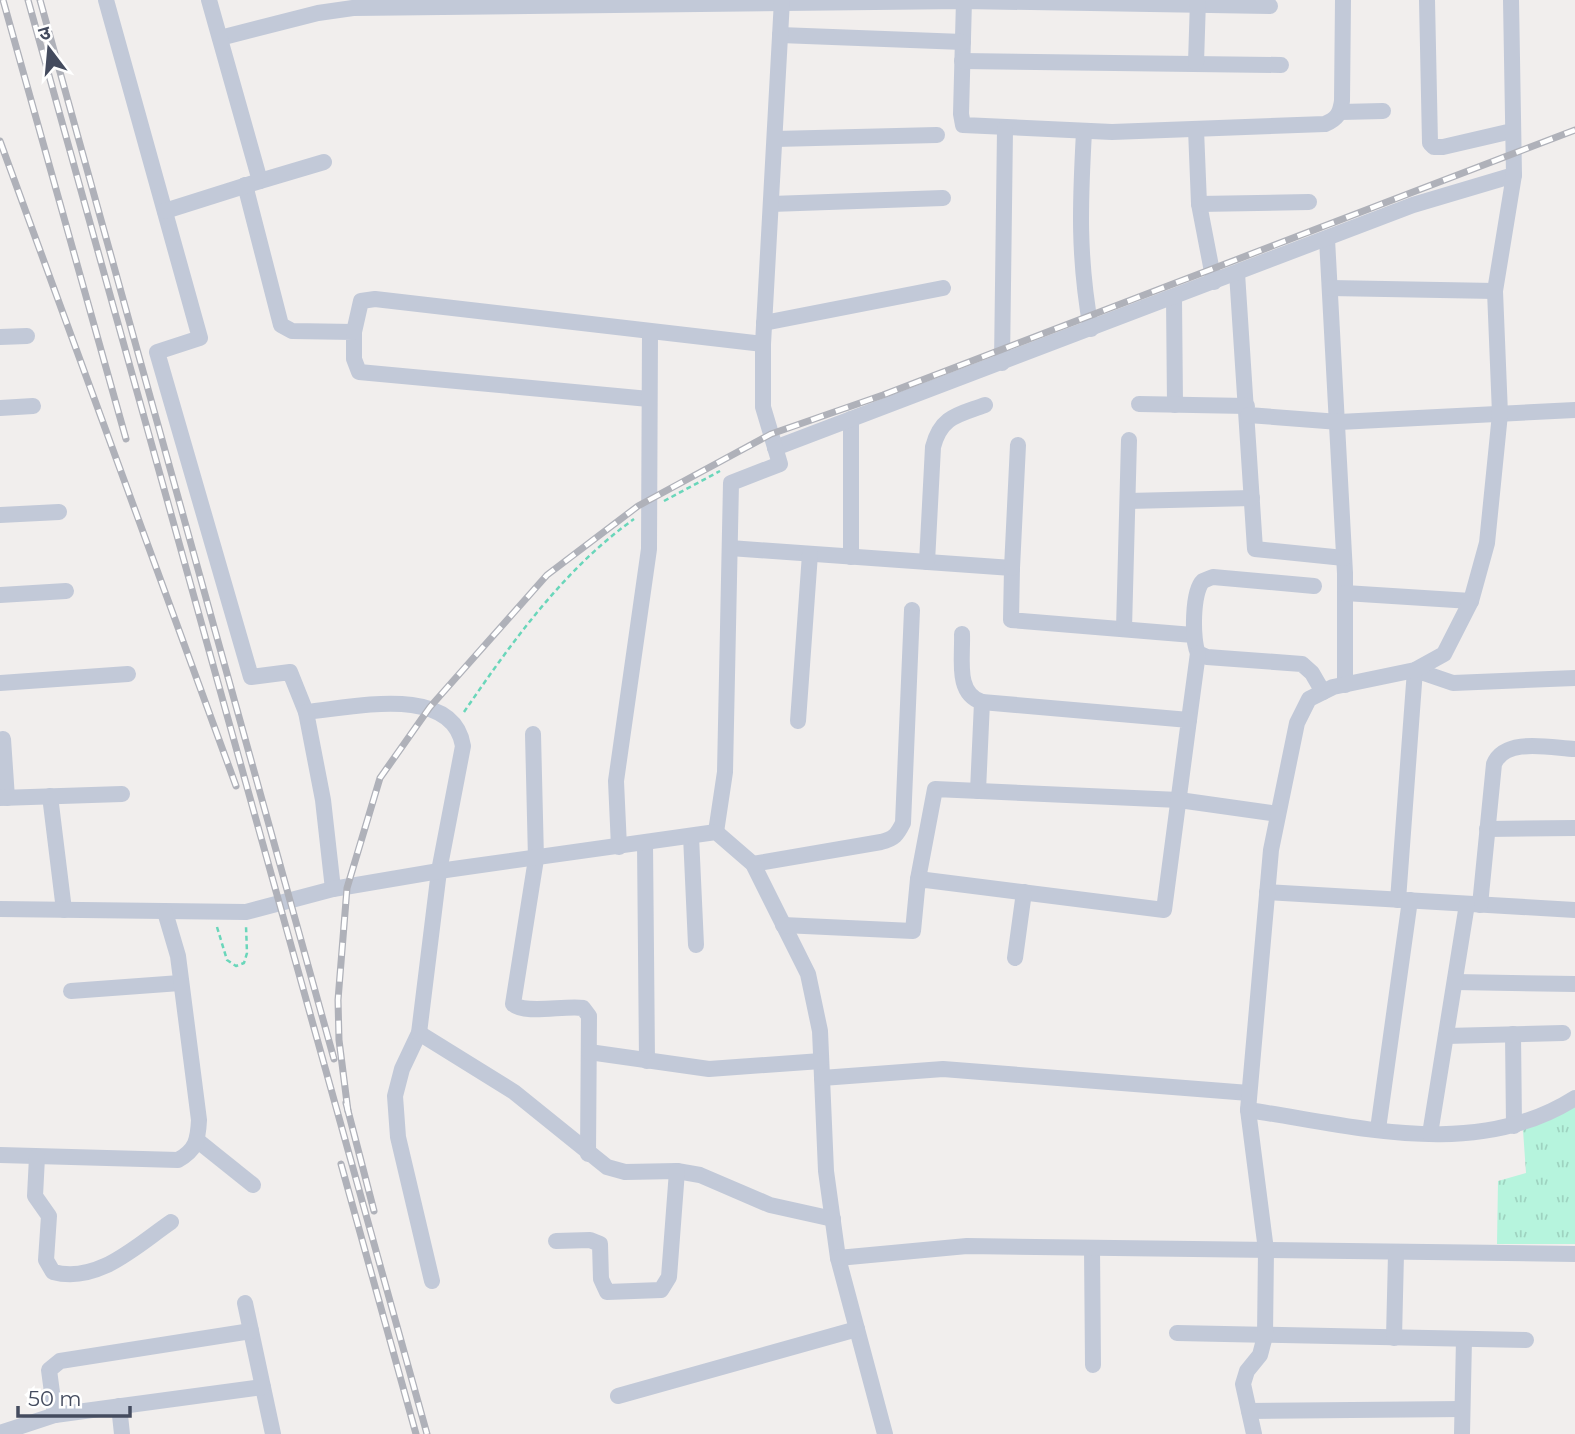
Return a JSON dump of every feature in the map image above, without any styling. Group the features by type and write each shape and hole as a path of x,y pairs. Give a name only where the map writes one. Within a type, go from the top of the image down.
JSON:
{"street":[{"path":"106,0 200,338 157,352 251,677 290,672 306,712 323,800 333,889"},
{"path":"209,0 253,183 281,325 292,331 354,332"},
{"path":"220,38 307,8 964,0 1270,6"},
{"path":"964,0 963,125 1084,132 1325,124 1334,120 1341,112 1343,0"},
{"path":"1427,0 1430,143 1434,147 1443,147 1512,131"},
{"path":"1254,1434 1243,1384 1247,1371 1260,1355 1265,1336 1266,1250 1248,1102 1267,892 1278,814 1297,723 1309,699 1345,685 1415,670 1444,654 1456,636 1471,601 1487,543 1500,414 1496,291 1514,175 1511,0"},
{"path":"716,832 725,772 731,483 780,464 763,407 763,344 782,1"},
{"path":"1196,63 1198,3"},
{"path":"780,35 963,42"},
{"path":"962,61 1281,65"},
{"path":"1341,112 1383,111"},
{"path":"1002,363 1005,129"},
{"path":"1196,129 1199,204 1214,282"},
{"path":"1084,132 1079,234 1081,274 1091,329"},
{"path":"775,139 937,135"},
{"path":"165,211 324,162"},
{"path":"775,448 1413,205 1514,175"},
{"path":"771,204 943,198"},
{"path":"1199,204 1308,202"},
{"path":"1327,239 1339,422 1345,685"},
{"path":"1237,273 1255,549 1344,558"},
{"path":"764,323 943,288"},
{"path":"1330,288 1496,291"},
{"path":"1174,298 1175,405"},
{"path":"649,399 359,372 355,365 354,332 361,301 375,299 763,344"},
{"path":"619,847 616,781 649,549 650,332"},
{"path":"0,337 27,336"},
{"path":"1139,404 1247,410 1339,422 1575,410"},
{"path":"928,562 933,447 937,431 953,417 985,405"},
{"path":"0,408 33,406"},
{"path":"851,419 851,557"},
{"path":"1124,629 1129,440"},
{"path":"1018,445 1011,620 1193,635"},
{"path":"1128,502 1252,498"},
{"path":"0,515 59,512"},
{"path":"730,548 1012,568"},
{"path":"798,720 810,554"},
{"path":"918,878 1164,910 1198,653 1193,635 1198,589 1203,581 1213,577 1314,586"},
{"path":"0,595 66,591"},
{"path":"1345,593 1471,601"},
{"path":"754,864 881,842 893,839 898,833 903,823 912,610"},
{"path":"962,634 964,688 973,700 1189,720"},
{"path":"1198,653 1207,657 1302,664 1312,673 1323,692"},
{"path":"1415,670 1453,683 1575,678"},
{"path":"1378,1129 1404,900 1415,670"},
{"path":"0,682 128,674"},
{"path":"978,791 982,702"},
{"path":"306,712 405,703 430,707 456,724 463,746 439,871 419,1033 402,1069 395,1096 395,1117 432,1281"},
{"path":"533,734 536,859 513,1004 523,1010 583,1008 589,1016 588,1154"},
{"path":"3,739 4,798 122,793"},
{"path":"1430,1134 1455,982 1474,904 1497,755 1511,748 1575,749"},
{"path":"783,925 913,931 918,878 935,789 1179,800 1278,814"},
{"path":"50,796 64,910"},
{"path":"1487,829 1575,828"},
{"path":"0,909 246,912 333,889 439,871 716,832 754,864 807,974 820,1031 826,1171 838,1258 885,1434"},
{"path":"691,836 696,945"},
{"path":"645,843 647,1061"},
{"path":"1015,958 1024,892"},
{"path":"1267,892 1575,910"},
{"path":"0,1155 178,1160 192,1152 198,1141 199,1120 178,956 165,912"},
{"path":"71,991 180,982"},
{"path":"1455,982 1575,984"},
{"path":"419,1033 514,1092 607,1167 625,1172 677,1171 711,1179 789,1211 833,1219"},
{"path":"1446,1036 1563,1033"},
{"path":"1513,1034 1514,1126"},
{"path":"589,1052 735,1070 943,1069 1248,1102 1378,1129 1459,1136 1514,1126 1554,1111 1575,1098"},
{"path":"198,1141 253,1185"},
{"path":"37,1157 35,1196 49,1216 46,1260 53,1272 84,1274 107,1266 171,1222"},
{"path":"556,1241 590,1240 600,1244 601,1279 607,1292 661,1290 669,1277 677,1171"},
{"path":"838,1258 967,1246 1396,1254 1575,1254"},
{"path":"1092,1248 1093,1365"},
{"path":"1394,1338 1396,1254"},
{"path":"245,1304 273,1434"},
{"path":"618,1396 857,1329"},
{"path":"55,1415 48,1370 60,1361 251,1331"},
{"path":"1177,1333 1525,1340"},
{"path":"1462,1434 1464,1339"},
{"path":"1,1429 55,1415 263,1387"},
{"path":"119,1406 122,1434"},
{"path":"1248,1411 1462,1409"}],"path":[{"path":"456,724 509,646 566,580 614,534 648,509 725,468 731,483"},
{"path":"212,912 227,960 236,966 244,962 247,953 246,912"}],"green space":[{"path":"1575,1105 1575,1244 1497,1244 1498,1181 1526,1173 1523,1130"}],"railway":[{"path":"3,0 126,439"},
{"path":"28,0 427,1434"},
{"path":"40,0 334,1059"},
{"path":"348,1111 339,1040 338,1000 347,888 380,778 430,707 547,575 638,506 771,434 883,395 1575,130"},
{"path":"0,141 236,786"},
{"path":"346,1103 374,1211"},
{"path":"341,1164 416,1434"}]}
